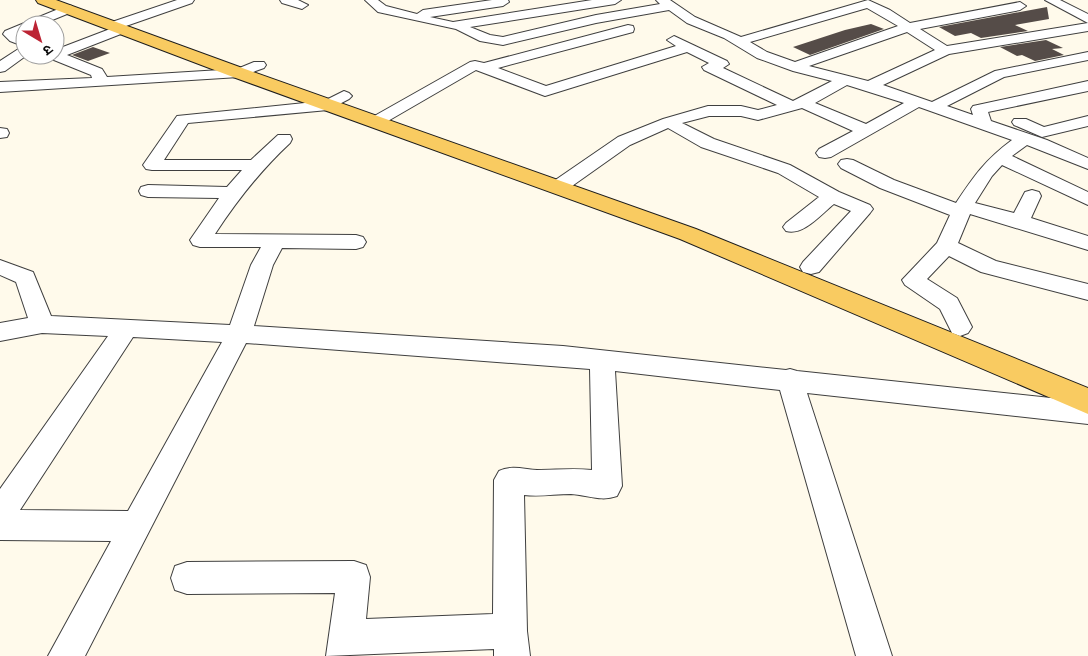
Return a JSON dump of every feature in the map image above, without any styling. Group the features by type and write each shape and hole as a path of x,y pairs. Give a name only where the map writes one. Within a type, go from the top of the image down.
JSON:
{"main road":[{"path":"43,0 71,4 122,25 249,69"},
{"path":"122,25 565,182 688,234 821,277 960,328 1088,384"},
{"path":"821,277 1088,401"}],"street":[{"path":"65,51 122,25 188,0"},
{"path":"286,0 302,5"},
{"path":"371,0 382,9 458,25 615,0"},
{"path":"411,15 441,5 514,0"},
{"path":"797,66 908,27 1020,6 1008,0"},
{"path":"1051,0 1088,19"},
{"path":"458,25 477,36 492,41 503,41 666,3 691,20 729,35 756,52 934,107 985,116 1042,132 1088,121"},
{"path":"49,15 71,4"},
{"path":"740,42 868,4 949,49 982,62 1000,74"},
{"path":"870,86 949,49 1088,27"},
{"path":"483,68 628,29"},
{"path":"670,39 722,64"},
{"path":"545,91 688,47"},
{"path":"0,50 15,49"},
{"path":"756,52 708,67 798,105 866,130"},
{"path":"934,107 1000,74 1088,56"},
{"path":"0,68 15,57"},
{"path":"65,59 97,72 102,82"},
{"path":"382,117 475,65 571,100"},
{"path":"0,87 102,82 249,69"},
{"path":"565,182 624,141 669,122 708,111 741,111 758,115 798,105 844,80"},
{"path":"985,116 1088,86"},
{"path":"256,165 152,165 183,119 336,100"},
{"path":"825,153 917,102"},
{"path":"985,116 1025,138 1088,164"},
{"path":"669,122 685,134 778,167 832,196 863,209 821,277"},
{"path":"960,328 949,304 913,280 946,246 962,209 985,173 1000,157 1025,138"},
{"path":"284,139 256,165 232,193 200,240 356,242"},
{"path":"1000,157 1088,199"},
{"path":"847,164 887,184 962,209 1020,220 1088,242"},
{"path":"148,191 232,193"},
{"path":"792,227 832,196"},
{"path":"1020,220 1032,196"},
{"path":"66,656 238,334 262,265 275,241"},
{"path":"946,246 989,267 1088,292"},
{"path":"0,267 25,278 42,324"},
{"path":"0,332 42,324 238,334 602,360 1088,413"},
{"path":"0,514 127,328"},
{"path":"187,578 354,576 345,646 511,644 510,480 536,483 571,481 607,486 602,360"},
{"path":"790,379 874,656"},
{"path":"0,525 135,526"}],"building":[{"path":"1047,7 1049,19 1015,25 1028,31 981,38 971,33 955,36 939,27"},
{"path":"871,24 884,29 810,55 793,47 845,30"},
{"path":"1046,40 1063,48 1052,49 1064,55 1035,61 1022,55 1017,56 1000,47"},
{"path":"93,47 110,53 88,61 72,55"}]}
